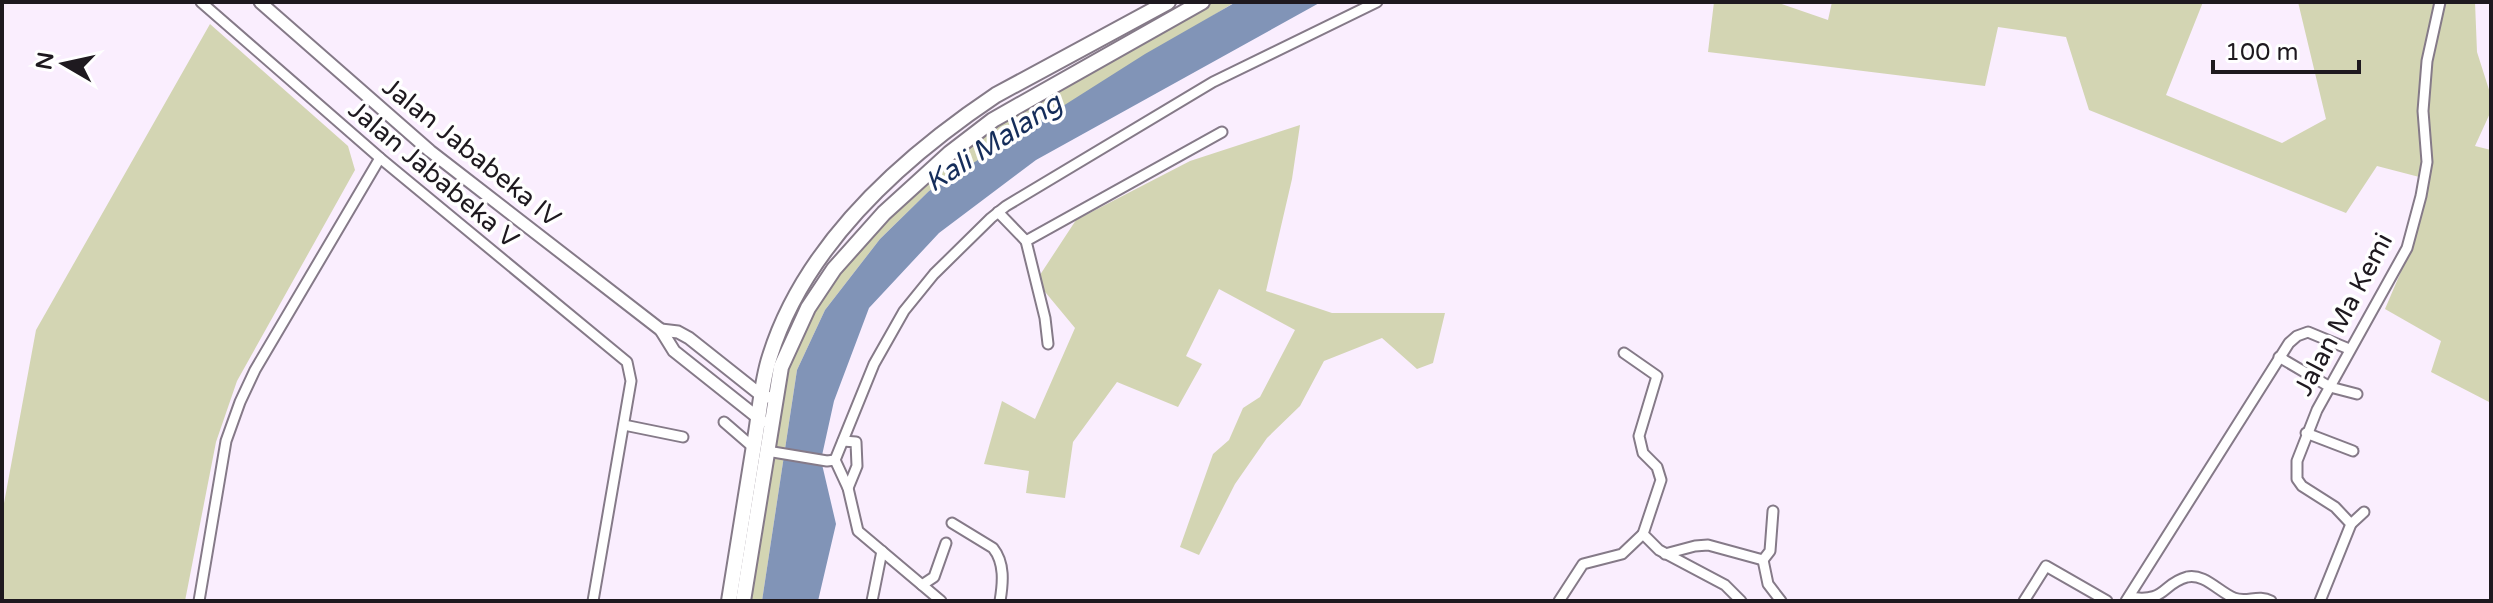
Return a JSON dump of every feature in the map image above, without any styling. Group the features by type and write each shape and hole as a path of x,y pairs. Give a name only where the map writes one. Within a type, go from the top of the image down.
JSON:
{"main road":[{"path":"729,601 782,324 817,263 865,202 929,144 966,116 996,95 1168,2"},
{"path":"773,374 834,269 884,213 977,132 1043,90 1202,2"},
{"path":"966,116 977,132"},
{"path":"743,601 760,450"}],"street":[{"name":"Jalan Jababeka V","path":"201,2 380,158 622,358 630,369 631,381 624,425"},
{"name":"Jalan Jababeka IV","path":"260,2 430,151 661,330 674,351 765,422"},
{"path":"830,460 843,441 874,364 904,311 951,256 998,212 1213,82 1377,2"},
{"name":"Jalan Ma Kemi","path":"2351,524 2335,507 2302,486 2297,479 2298,451 2349,349 2401,262 2414,224 2427,162 2423,111 2427,61 2440,2"},
{"path":"1026,241 1222,132"},
{"path":"199,601 226,441 240,402 255,370 380,158"},
{"path":"998,212 1026,241 1045,318 1048,344"},
{"name":"Jalan Jababeka IV","path":"661,330 678,332 689,338 769,397"},
{"path":"2127,599 2279,357 2297,336 2308,332 2349,349"},
{"path":"1559,601 1583,564 1622,554 1643,534 1660,488 1657,467 1643,453 1639,436 1657,376 1624,353"},
{"path":"2279,357 2330,387 2357,394"},
{"path":"724,422 760,450 830,460 848,488 858,531 941,601"},
{"path":"593,601 624,425 683,437"},
{"path":"2306,433 2353,451"},
{"path":"843,441 856,442 858,455 848,488"},
{"path":"1773,511 1770,551 1763,560 1768,584 1781,601"},
{"path":"2320,601 2351,524 2364,512"},
{"path":"952,523 993,548 997,554 1002,563 1000,601"},
{"path":"1643,534 1665,554 1725,585 1741,601"},
{"path":"922,585 934,577 946,543"},
{"path":"1665,554 1708,545 1763,560"},
{"path":"872,601 882,551"},
{"path":"2024,601 2046,566 2107,601"},
{"path":"2127,599 2154,597 2191,576 2203,579 2236,599 2259,597 2271,601"}],"green space":[{"path":"1202,2 1235,2 929,191 880,239 825,310 797,370 762,601 743,601 781,367 834,269 950,153"},
{"path":"1714,2 1776,2 1828,20 1832,2 2203,2 2166,95 2282,143 2326,119 2298,2 2475,2 2477,52 2491,96 2491,111 2475,146 2491,150 2491,403 2431,372 2441,341 2385,309 2411,248 2427,179 2377,166 2346,213 2089,110 2066,37 1998,27 1985,86 1708,52"},
{"path":"210,24 348,146 355,170 237,381 216,442 185,601 2,601 2,514 36,330"},
{"path":"1300,125 1292,179 1266,291 1332,313 1445,313 1433,363 1417,369 1382,338 1324,361 1300,406 1267,438 1235,484 1199,555 1180,547 1213,454 1229,440 1243,408 1260,397 1295,330 1219,289 1186,356 1202,364 1178,407 1117,382 1073,442 1065,498 1026,493 1029,471 984,464 1002,401 1035,419 1075,328 1036,281 1076,220 1190,161"}],"water":[{"path":"1236,2 1321,2 1036,160 939,233 869,308 834,401 821,460 836,524 818,601 762,601 797,370 825,310 880,239 929,191 1145,54"}],"water label":[{"name":"Kali Malang","path":"993,142"}]}
